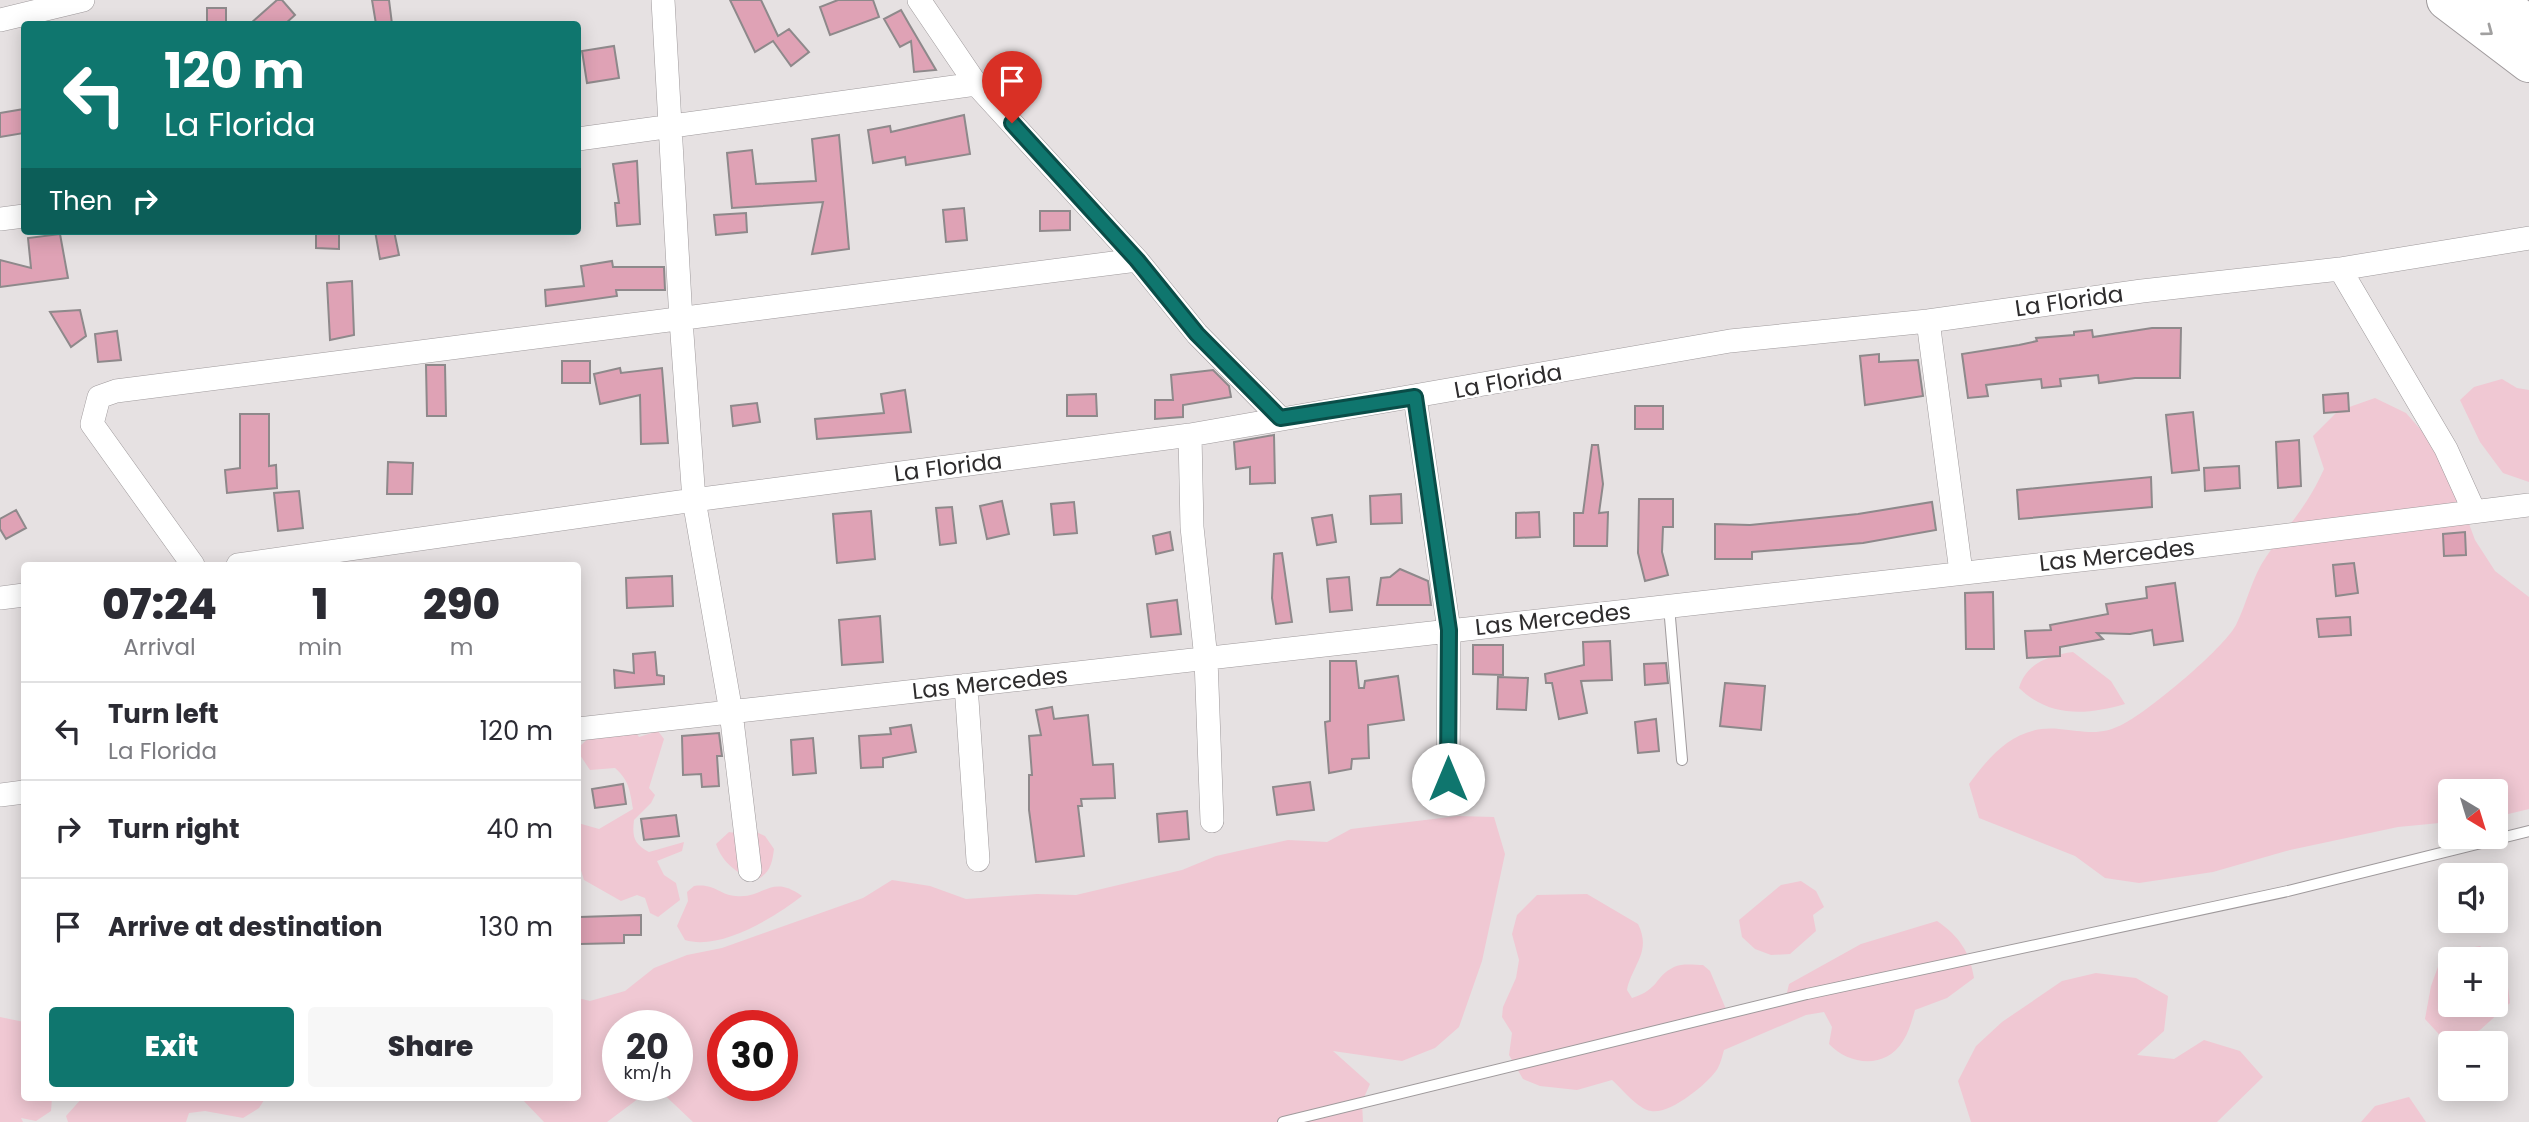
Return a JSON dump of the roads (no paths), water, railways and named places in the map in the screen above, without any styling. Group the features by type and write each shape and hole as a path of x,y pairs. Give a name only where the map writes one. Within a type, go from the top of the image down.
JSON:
{"highway":[{"path":"2446,0 2529,63"},
{"path":"2495,0 2529,25"}],"street":[{"path":"0,20 83,0"},
{"path":"663,0 681,320 695,500 731,712 750,870"},
{"path":"920,1 945,0"},
{"path":"920,1 976,84 1137,260 1197,334 1280,418"},
{"path":"581,139 976,84"},
{"path":"0,219 21,216"},
{"name":"La Florida","path":"259,562 695,500 1190,435 1730,341 1928,321 2142,291 2340,269 2529,238"},
{"path":"191,562 92,424 99,397 116,391 1137,260"},
{"path":"2340,269 2446,449 2474,511"},
{"path":"1928,321 1961,572"},
{"path":"1415,397 1449,630 1448,779"},
{"path":"1190,435 1192,527 1206,659 1212,821"},
{"name":"Las Mercedes","path":"581,729 2152,552 2529,505"},
{"path":"966,685 978,860"},
{"path":"0,795 21,792"}],"lane":[{"path":"1669,606 1682,760"},
{"path":"1283,1122 1807,993 2288,891 2529,831"}]}
